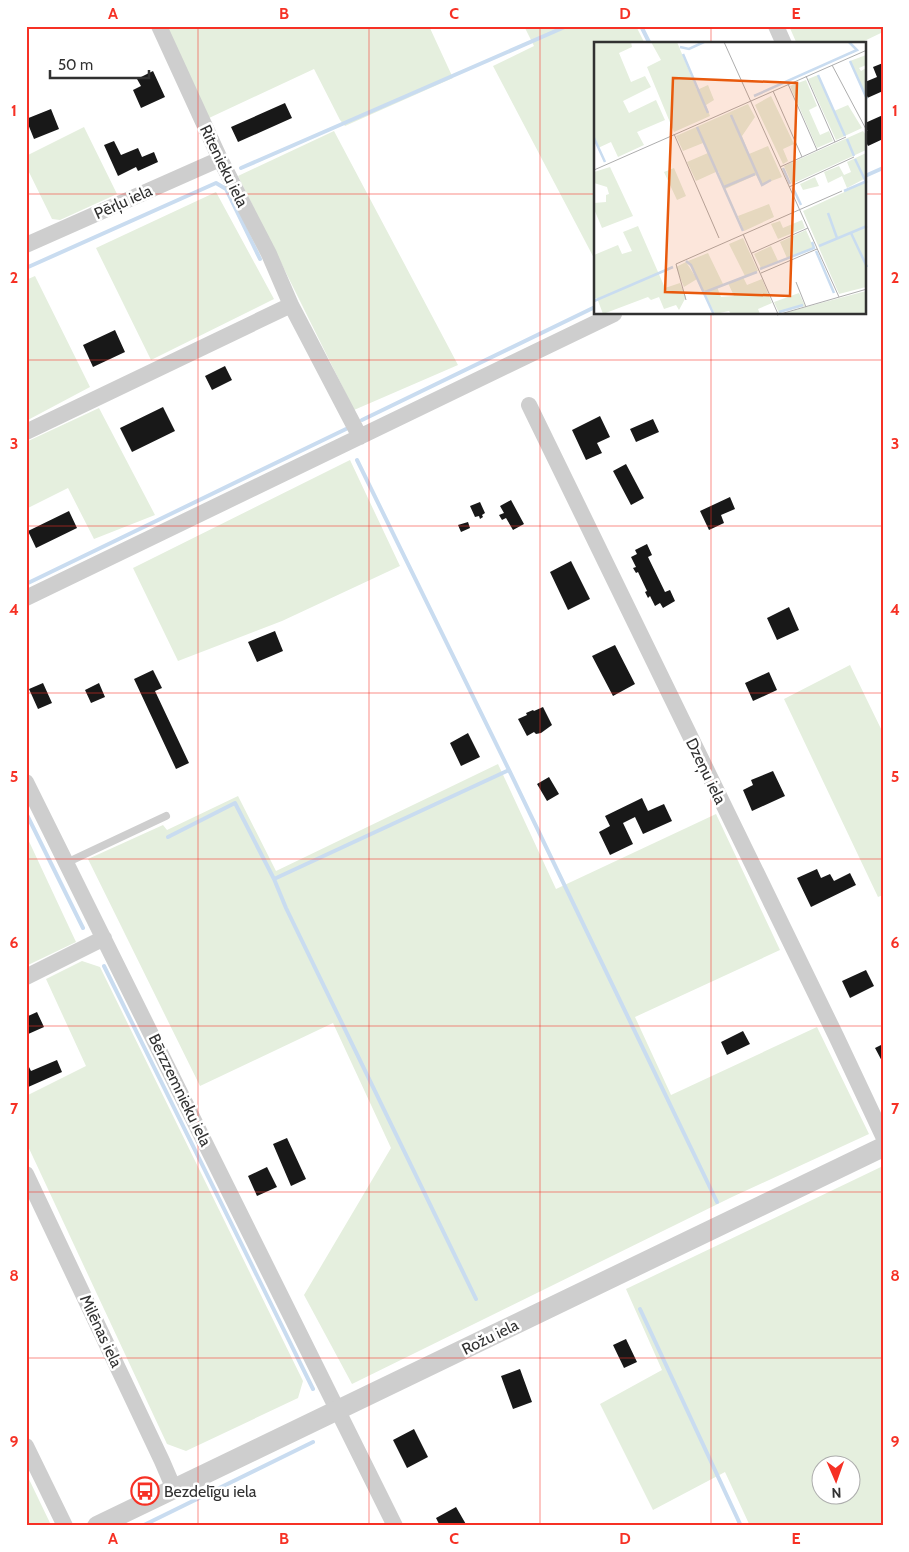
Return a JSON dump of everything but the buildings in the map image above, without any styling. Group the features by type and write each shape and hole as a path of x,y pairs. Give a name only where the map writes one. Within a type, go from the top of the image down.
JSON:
{"street":[{"name":"Ritenieku iela","path":"159,26 220,159 269,254 290,304 360,437"},
{"path":"776,26 783,42"},
{"name":"Pērļu iela","path":"26,245 220,159"},
{"path":"26,432 290,304"},
{"path":"26,598 612,315"},
{"name":"Dzeņu iela","path":"528,405 883,1136"},
{"name":"Bērzzemnieku iela","path":"28,791 104,938 395,1526"},
{"path":"26,977 104,938"},
{"name":"Rožu iela","path":"97,1526 174,1489 336,1404 883,1147"},
{"name":"Milēnas iela","path":"26,1174 174,1489"},
{"path":"26,1446 65,1526"}],"lane":[{"path":"66,863 166,816"}],"green space":[{"path":"166,26 429,26 453,78 345,126 340,120 314,69 209,118"},
{"path":"524,26 636,26 644,42 594,42 594,258 493,66 534,46"},
{"path":"789,26 883,26 883,32 862,42 796,42"},
{"path":"84,127 117,194 60,220 52,219 26,166 26,156"},
{"path":"334,131 458,365 354,410 238,176"},
{"path":"216,192 274,299 151,360 96,248"},
{"path":"35,276 90,387 26,421 26,280"},
{"path":"99,408 155,515 94,539 68,488 26,509 26,442"},
{"path":"350,460 400,566 282,621 178,661 133,568"},
{"path":"850,665 883,733 883,895 878,897 784,699"},
{"path":"498,764 556,889 716,814 780,950 635,1017 671,1095 817,1027 869,1134 732,1197 352,1384 304,1295 391,1148 333,1023 200,1086 88,859 163,825 167,830 238,796 276,871"},
{"path":"26,835 76,942 26,966"},
{"path":"82,961 100,967 303,1381 298,1398 186,1451 167,1444 26,1142 26,1096 86,1066 46,979"},
{"path":"883,1166 883,1526 750,1526 725,1472 653,1510 600,1404 662,1370 626,1289"},
{"path":"26,1473 51,1525 26,1526"}],"waterway":[{"path":"241,168 567,26"},
{"path":"641,26 649,42"},
{"path":"866,176 883,168"},
{"path":"26,268 216,183 226,189 260,259"},
{"path":"362,420 594,307"},
{"path":"26,584 346,429"},
{"path":"357,460 717,1202"},
{"path":"274,879 509,770"},
{"path":"168,837 235,803 274,879 286,908 476,1299"},
{"path":"27,815 83,928"},
{"path":"104,966 313,1389"},
{"path":"640,1309 741,1526"},
{"path":"142,1526 313,1442"}],"place":[{"name":"Bezdelīgu iela","path":"145,1491"}]}
